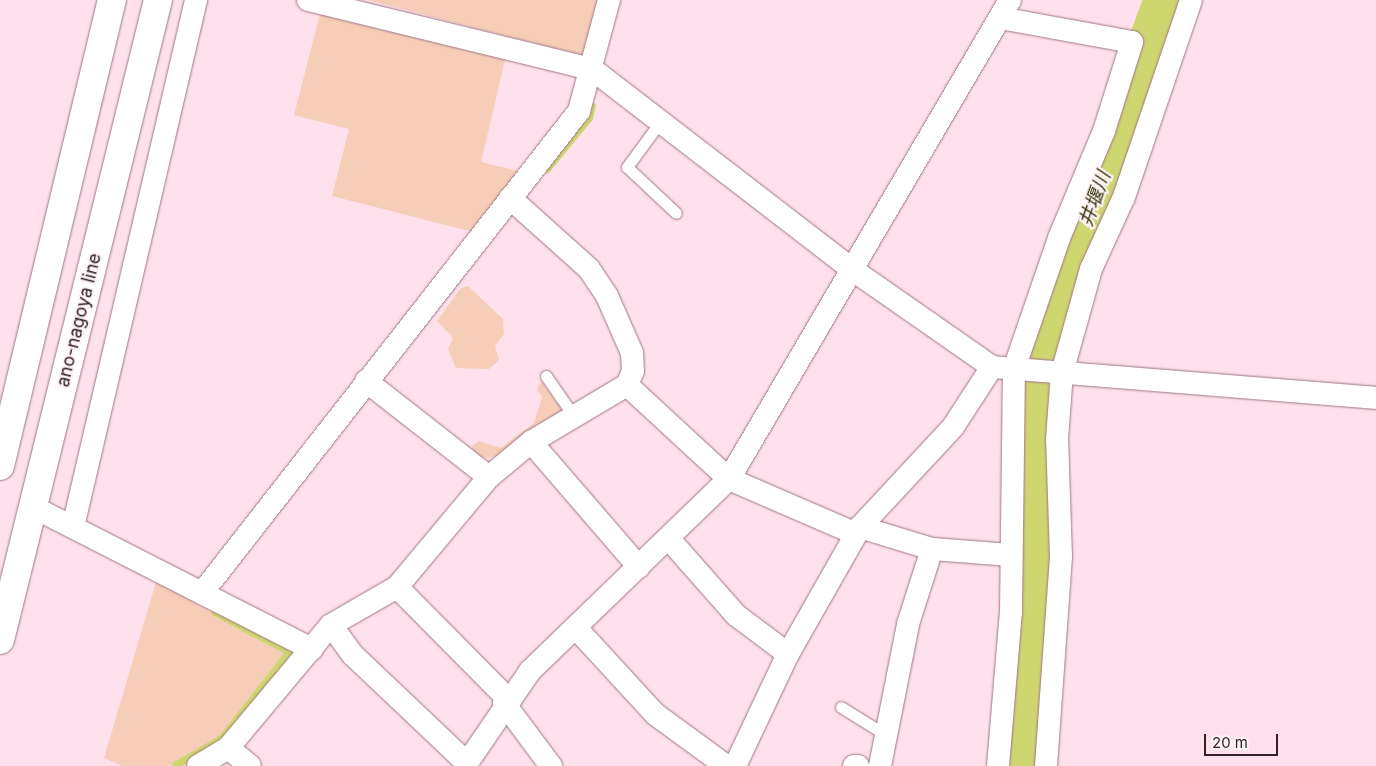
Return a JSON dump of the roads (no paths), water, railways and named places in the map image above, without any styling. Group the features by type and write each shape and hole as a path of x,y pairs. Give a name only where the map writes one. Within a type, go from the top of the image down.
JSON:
{"main road":[{"path":"0,466 112,0"},
{"name":"ano-nagoya line","path":"0,640 158,0"}],"street":[{"path":"73,527 196,0"},
{"path":"308,0 592,69 854,270 992,367 1376,398"},
{"path":"202,592 579,111 592,69 609,0"},
{"path":"1046,766 1061,557 1057,439 1061,373 1091,270 1124,197 1191,0"},
{"path":"332,625 353,655 466,764 506,701 576,628 729,479 854,270 1005,9 1132,42 1101,139 1059,238 1018,369 1011,555 998,766"},
{"path":"198,766 228,748 332,625 397,587 489,477 531,442 572,415 627,385 632,371 632,353 607,296 589,269 510,198"},
{"path":"576,628 654,714 735,765 788,654 858,531 953,427 992,367"},
{"path":"366,381 489,477"},
{"path":"627,385 729,479 858,531 932,549 1011,555"},
{"path":"531,442 640,567"},
{"path":"33,506 312,648"},
{"path":"669,539 736,615 788,654"},
{"path":"880,766 908,624 932,549"},
{"path":"397,587 506,701 551,766"},
{"path":"228,748 250,766"}],"lane":[{"path":"660,122 627,167 676,213"},
{"path":"546,376 572,415"},
{"path":"841,707 886,735"}],"waterway":[{"name":"井堰川","path":"1023,766 1035,628 1033,401 1049,316 1166,0"},
{"path":"547,169 589,118 592,106"},
{"path":"175,766 222,739 290,652 215,612"}]}
